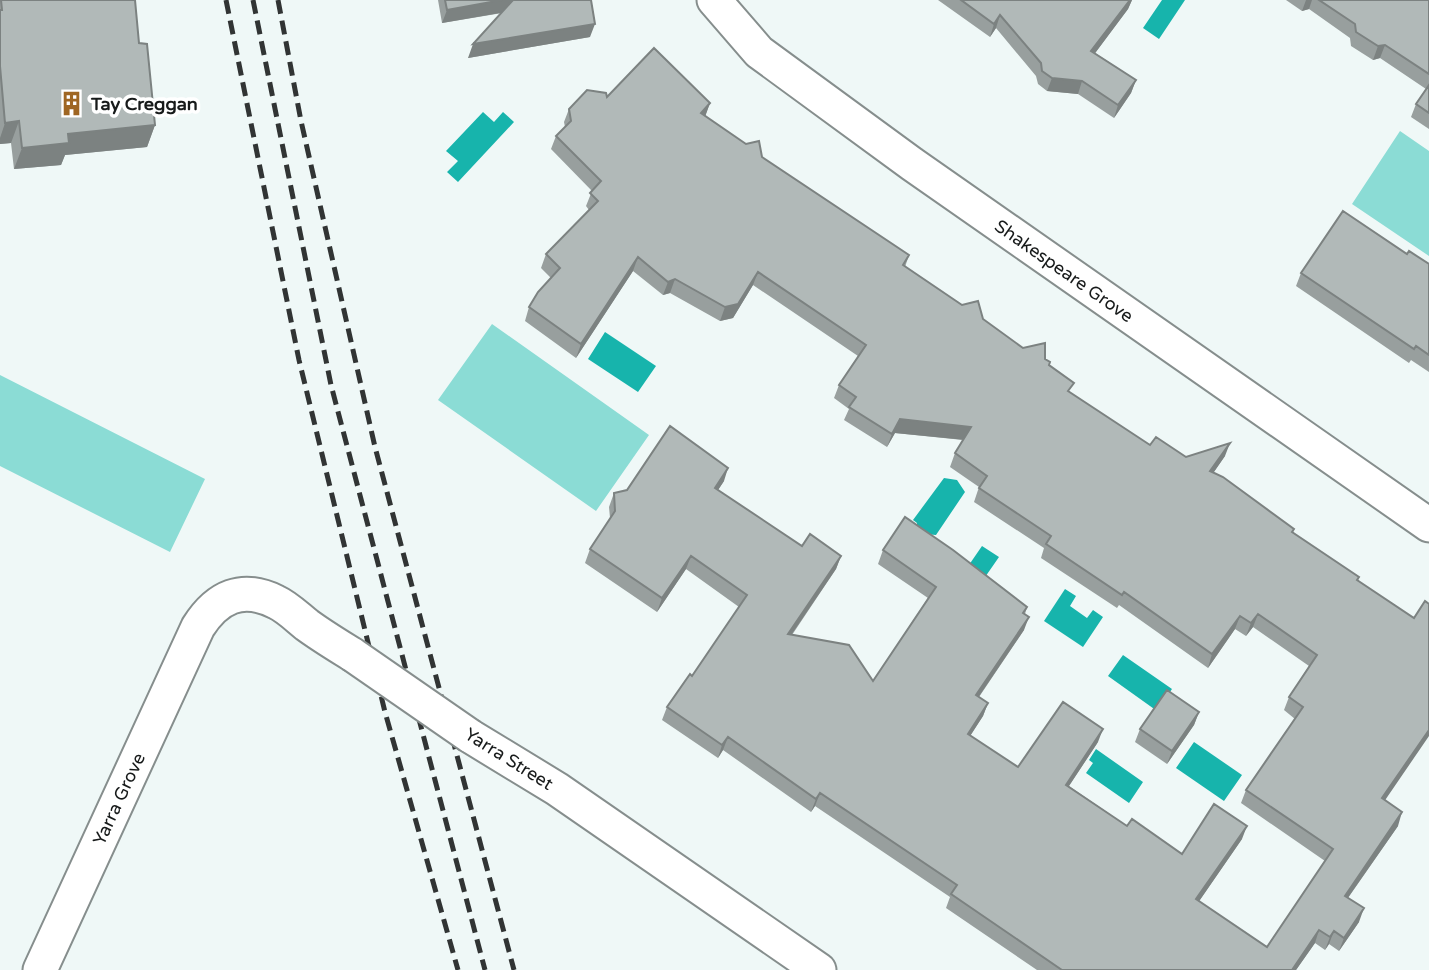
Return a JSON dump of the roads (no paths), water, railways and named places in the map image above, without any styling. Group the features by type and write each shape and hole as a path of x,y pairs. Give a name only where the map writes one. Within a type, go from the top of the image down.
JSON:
{"street":[{"name":"Shakespeare Grove","path":"714,0 759,52 923,172 1429,525"},
{"name":"Yarra Street","path":"198,627 207,612 225,598 242,594 258,595 278,603 470,736 557,789 819,970"},
{"name":"Yarra Grove","path":"40,970 198,627"}],"railway":[{"path":"226,0 299,360 385,712 458,970"},
{"path":"253,0 331,385 485,970"},
{"path":"278,0 301,121 375,447 514,970"}],"place":[{"name":"Tay Creggan","path":"71,104"}]}
